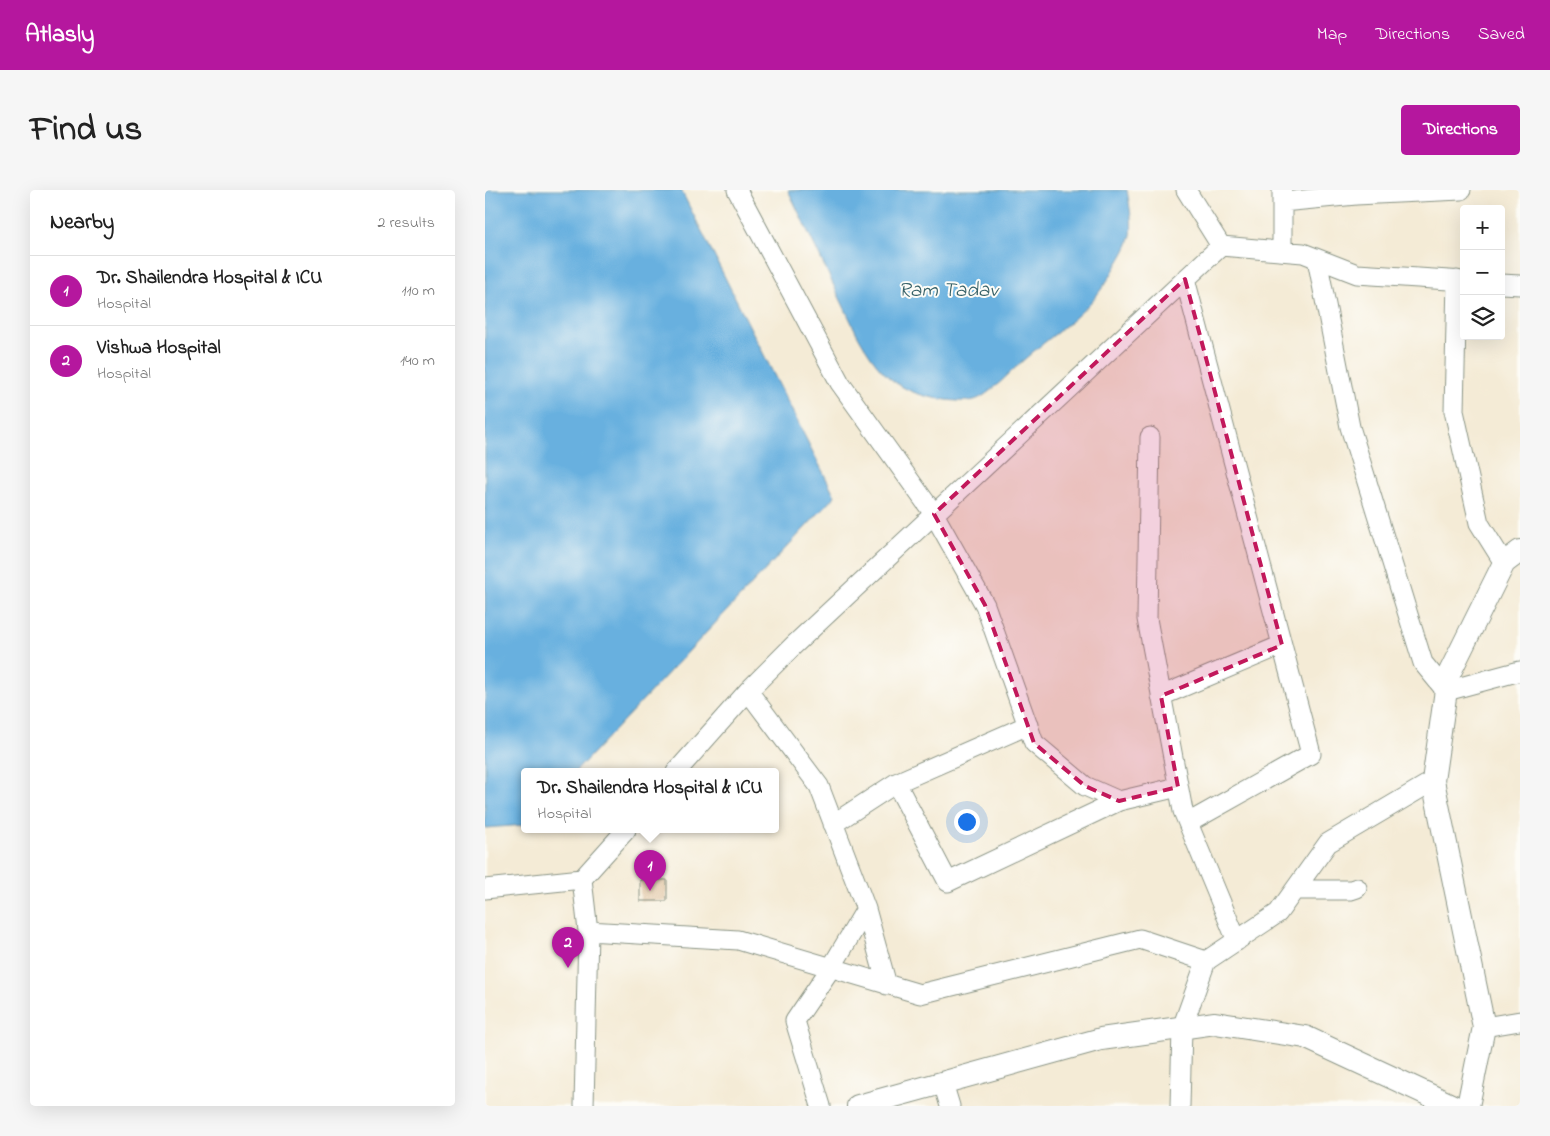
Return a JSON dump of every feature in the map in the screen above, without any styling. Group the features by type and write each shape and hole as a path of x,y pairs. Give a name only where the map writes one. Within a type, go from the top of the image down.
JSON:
{"street":[{"path":"737,190 840,383 934,514 985,605 1034,743 1085,786 1119,801"},
{"path":"1186,190 1221,246"},
{"path":"1282,251 1282,196 1461,190"},
{"path":"680,768 748,691 794,645 1221,246 1303,253 1357,274 1460,281"},
{"path":"1317,259 1350,427 1423,663 1446,691"},
{"path":"1185,279 1311,754 1188,823"},
{"path":"1505,284 1520,285"},
{"path":"1460,295 1455,411 1479,523 1512,557 1448,676 1433,781 1484,1027 1468,1106"},
{"path":"1149,437 1147,619 1183,811 1237,941"},
{"path":"1161,696 1282,645"},
{"path":"1446,691 1520,671"},
{"path":"748,691 819,786 866,908 887,985"},
{"path":"833,824 896,783 1028,725"},
{"path":"1180,1106 1183,1028 1205,961 1278,913 1328,843 1433,781"},
{"path":"896,783 948,882 1119,801 1178,788"},
{"path":"485,889 582,879 622,833"},
{"path":"582,879 588,931 584,1106"},
{"path":"1295,890 1351,890 1357,888"},
{"path":"821,1106 795,1021 831,968 866,908"},
{"path":"588,931 738,940 920,994 1140,939 1205,961"},
{"path":"1484,1027 1520,1021"},
{"path":"858,1106 1101,1040 1215,1023 1305,1038 1453,1106"},
{"path":"943,1083 950,1106"}],"highlighted area":[{"path":"1185,279 1282,645 1161,696 1178,787 1119,801 1085,786 1034,743 985,605 934,514"}],"water":[{"path":"485,190 681,190 835,496 579,768 521,768 521,825 485,828"},
{"name":"Ram Tadav","path":"788,190 1127,190 1131,235 1125,251 1107,281 1083,311 980,398 971,401 947,400 915,393 903,387 892,380 874,361 857,334"}],"building":[{"path":"640,880 667,880 667,901 640,901"}],"place":[{"name":"Dr. Shailendra Hospital & ICU","path":"650,891"},
{"name":"Vishwa Hospital","path":"568,968"}]}
